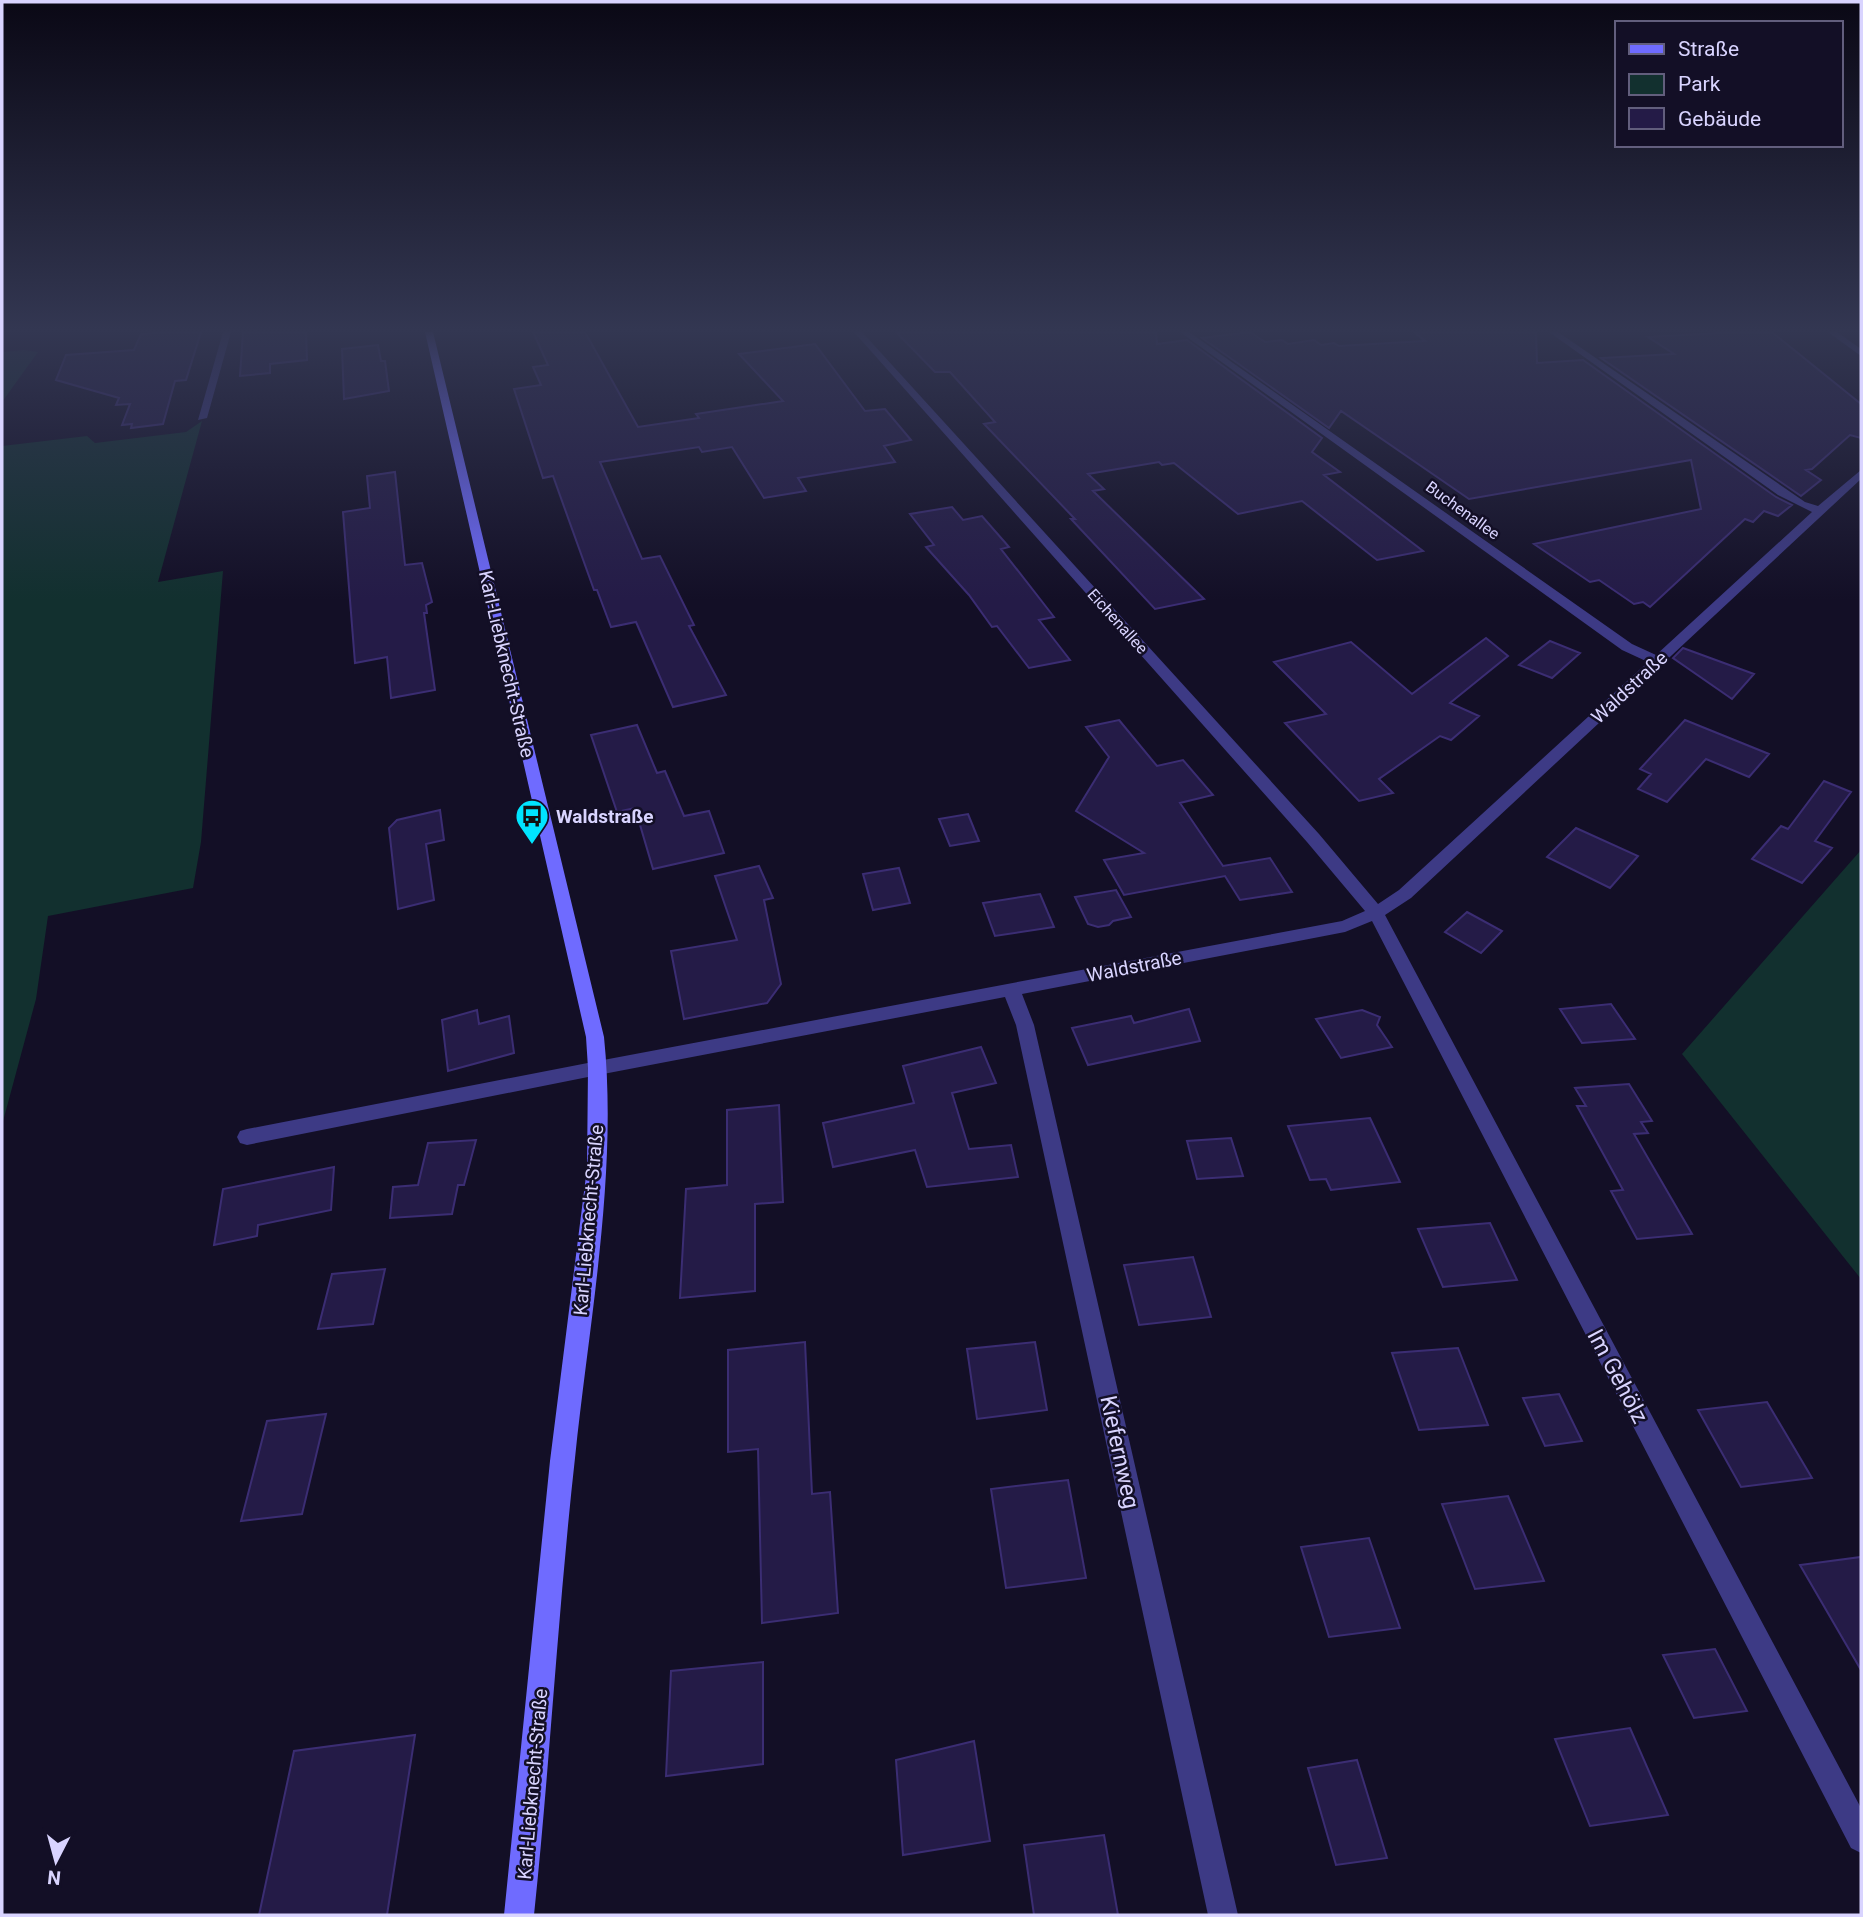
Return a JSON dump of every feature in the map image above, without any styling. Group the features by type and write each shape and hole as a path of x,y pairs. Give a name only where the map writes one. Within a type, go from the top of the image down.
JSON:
{"street":[{"name":"Karl-Liebknecht-Straße","path":"450,421 595,1037 598,1068 597,1168 562,1461 519,1915"},
{"name":"Eichenallee","path":"938,421 1313,838 1376,913"},
{"name":"Buchenallee","path":"1310,421 1627,647 1657,661"},
{"path":"1680,421 1782,493 1820,511"},
{"name":"Waldstraße","path":"247,1137 441,1097 1345,926 1376,913 1414,886 1861,473"},
{"name":"Im Gehölz","path":"1376,913 1861,1838"},
{"name":"Kiefernweg","path":"1011,990 1025,1025 1223,1915"}],"green space":[{"path":"202,421 158,582 223,571 201,842 193,888 48,916 36,999 2,1125 2,446 87,436 95,443 186,432"},
{"path":"1861,850 1861,1279 1682,1054"}],"building":[{"path":"123,421 164,421 163,424 131,428 132,424 122,425"},
{"path":"525,421 635,421 638,427 676,421 895,421 911,440 884,446 895,462 798,478 806,491 764,498 732,447 702,452 699,447 600,462 642,559 660,556 694,625 689,626 726,695 673,707 636,622 611,627 597,590 594,590 553,476 543,478"},
{"path":"1299,421 1322,438 1312,452 1340,472 1324,475 1423,551 1377,560 1302,501 1238,514 1174,463 1162,465 1159,462 1088,474 1104,489 1093,491 1204,599 1155,609 1071,519 1075,519 984,424"},
{"path":"1320,421 1334,421 1329,428"},
{"path":"1356,421 1670,421 1776,497 1792,505 1778,516 1764,511 1753,522 1745,519 1650,607 1643,602 1634,604 1599,580 1590,582 1534,544 1701,509 1691,460 1469,499"},
{"path":"1693,421 1861,421 1861,438 1850,435 1812,469 1806,470 1821,480 1801,496"},
{"path":"395,472 405,565 422,563 432,602 426,605 427,613 424,613 435,690 391,698 387,657 355,663 343,512 370,508 367,476"},
{"path":"952,507 963,520 982,516 1009,547 1001,549 1054,617 1039,620 1070,660 1029,668 997,626 992,627 969,595 926,547 934,545 910,514"},
{"path":"1486,638 1508,656 1450,703 1479,716 1451,740 1440,736 1379,779 1393,793 1359,801 1285,723 1326,714 1274,662 1351,642 1412,694"},
{"path":"1550,641 1580,653 1552,678 1519,665"},
{"path":"1683,648 1754,674 1732,699 1673,658"},
{"path":"1119,720 1157,766 1183,760 1213,795 1180,803 1223,866 1270,858 1292,892 1240,900 1225,876 1124,895 1104,860 1144,853 1076,811 1109,757 1086,727"},
{"path":"1685,720 1769,754 1749,777 1706,759 1667,802 1638,789 1651,774 1640,769"},
{"path":"637,725 657,773 665,771 684,816 709,811 724,853 653,869 635,808 617,812 591,735"},
{"path":"1824,781 1851,792 1815,841 1832,848 1802,883 1752,859 1781,826 1788,829"},
{"path":"440,810 444,840 426,844 434,900 398,909 389,828 397,820"},
{"path":"968,814 979,841 950,846 939,819"},
{"path":"1576,828 1638,856 1610,888 1547,857"},
{"path":"759,866 773,898 764,900 781,984 767,1003 684,1019 671,951 737,940 715,876"},
{"path":"899,868 910,903 873,910 863,874"},
{"path":"1116,890 1131,917 1098,927 1088,924 1075,897"},
{"path":"1040,894 1054,927 995,936 983,903"},
{"path":"1467,912 1502,931 1481,953 1445,932"},
{"path":"1611,1004 1635,1039 1582,1043 1560,1009"},
{"path":"1189,1009 1200,1041 1088,1065 1072,1028 1131,1016 1134,1023"},
{"path":"477,1010 479,1024 509,1016 514,1053 448,1071 442,1020"},
{"path":"1362,1010 1380,1017 1377,1025 1392,1047 1341,1058 1316,1019"},
{"path":"981,1047 996,1083 952,1093 969,1149 1011,1145 1018,1177 927,1187 915,1150 833,1167 823,1123 914,1103 903,1066"},
{"path":"1629,1084 1652,1121 1641,1122 1648,1133 1634,1134 1692,1234 1637,1239 1611,1191 1623,1190 1577,1106 1586,1106 1575,1088"},
{"path":"779,1105 783,1202 755,1204 755,1291 680,1298 686,1189 727,1185 727,1110"},
{"path":"1370,1118 1400,1182 1331,1190 1326,1179 1310,1180 1288,1126"},
{"path":"1231,1138 1243,1176 1197,1179 1187,1141"},
{"path":"476,1140 464,1185 458,1185 452,1214 390,1218 393,1187 418,1185 428,1143"},
{"path":"334,1167 331,1210 258,1225 257,1236 214,1245 223,1189"},
{"path":"1490,1223 1517,1280 1443,1287 1418,1229"},
{"path":"1193,1257 1211,1317 1139,1325 1124,1265"},
{"path":"385,1269 373,1324 318,1329 332,1274"},
{"path":"805,1342 812,1494 830,1492 838,1613 762,1623 758,1449 728,1452 728,1350"},
{"path":"1035,1342 1047,1410 977,1419 967,1349"},
{"path":"1458,1348 1488,1425 1419,1430 1392,1353"},
{"path":"1559,1394 1582,1441 1545,1446 1523,1398"},
{"path":"1767,1402 1812,1478 1741,1487 1698,1410"},
{"path":"326,1414 302,1514 241,1521 267,1421"},
{"path":"1068,1480 1086,1578 1006,1588 991,1489"},
{"path":"1508,1496 1544,1581 1475,1589 1442,1504"},
{"path":"1369,1538 1400,1628 1329,1637 1301,1547"},
{"path":"1861,1557 1861,1670 1800,1565"},
{"path":"1715,1649 1747,1711 1694,1718 1663,1655"},
{"path":"763,1662 763,1764 666,1776 671,1671"},
{"path":"1630,1728 1668,1815 1590,1826 1555,1739"},
{"path":"415,1735 387,1915 259,1915 294,1751"},
{"path":"974,1741 990,1841 903,1855 896,1760"},
{"path":"1357,1760 1387,1858 1336,1865 1308,1768"},
{"path":"1104,1835 1118,1915 1034,1915 1024,1845"}],"place":[{"name":"Waldstraße","path":"532,846"}]}
